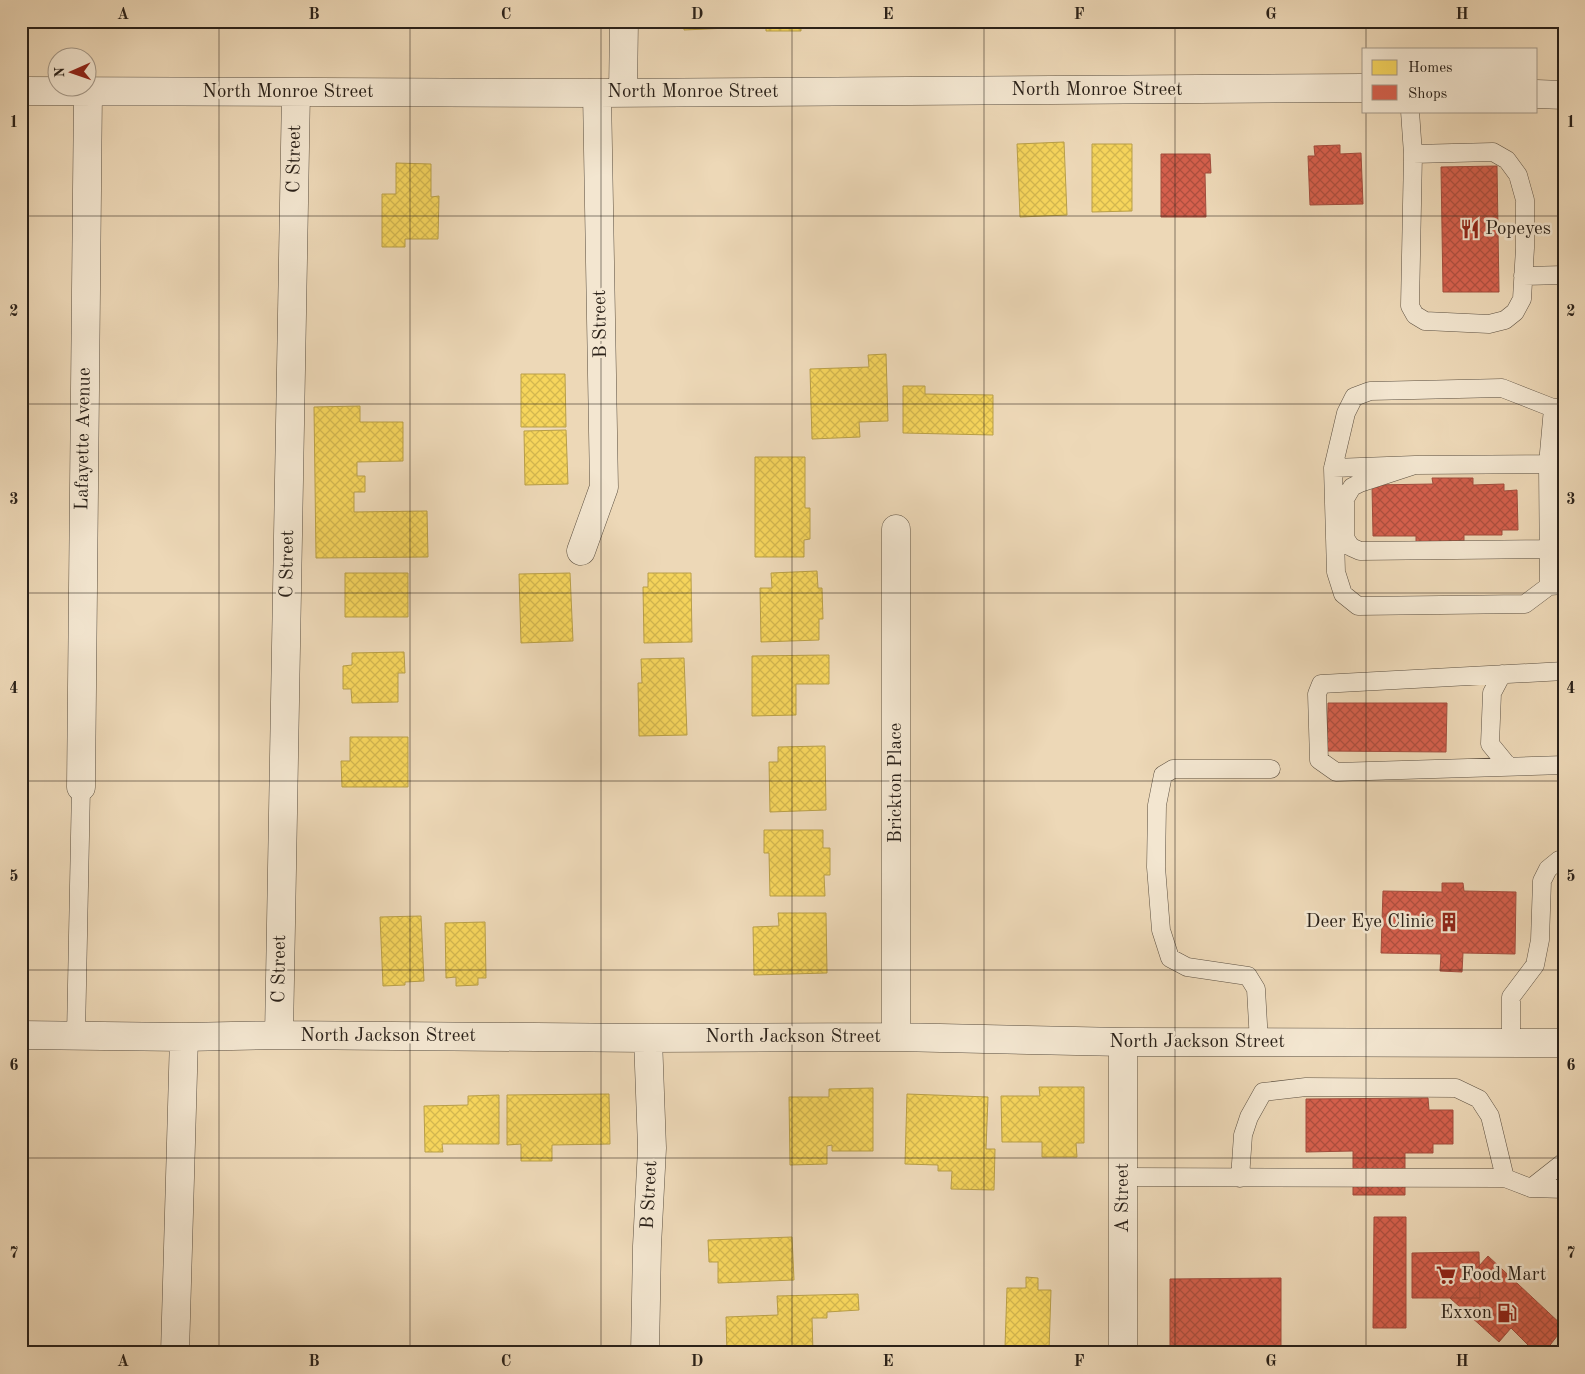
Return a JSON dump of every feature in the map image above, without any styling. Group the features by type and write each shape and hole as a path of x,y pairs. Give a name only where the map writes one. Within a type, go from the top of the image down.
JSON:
{"street":[{"name":"B Street","path":"581,551 604,487 610,93 624,21"},
{"name":"North Monroe Street","path":"98,90 610,93 1362,88"},
{"name":"North Monroe Street","path":"21,91 48,91"},
{"name":"C Street","path":"279,1035 296,92"},
{"path":"1538,94 1564,95"},
{"name":"Lafayette Avenue","path":"81,787 88,98"},
{"name":"Brickton Place","path":"896,529 896,1037"},
{"name":"North Jackson Street","path":"21,1035 184,1037 279,1035 648,1038 896,1037 1123,1042 1564,1042"},
{"path":"175,1353 184,1037"},
{"name":"B Street","path":"645,1353 647,1246 652,1148 648,1038"},
{"name":"A Street","path":"1123,1042 1123,1353"}],"lane":[{"path":"1410,112 1413,154 1410,306 1415,316 1425,321 1489,324 1505,320 1515,312 1522,299 1525,200 1518,175 1507,160 1493,152 1413,154"},
{"path":"1523,276 1564,275"},
{"path":"1502,388 1558,408 1548,464 1549,549 1556,585 1525,604 1358,606 1343,594 1336,572 1333,468 1346,413 1354,397 1370,391 1502,388"},
{"path":"1333,468 1548,464"},
{"path":"1415,465 1360,482 1352,487 1345,499 1345,538 1351,547 1360,551 1549,549"},
{"path":"1564,671 1322,684 1317,694 1319,760 1336,772 1564,765"},
{"path":"1502,674 1492,693 1490,744 1508,766"},
{"path":"1259,1042 1256,989 1248,976 1187,966 1170,958 1161,930 1156,867 1157,804 1163,775 1173,770 1271,769"},
{"path":"76,1035 81,787"},
{"path":"1511,1042 1511,997 1535,965 1540,940 1542,881 1548,869 1559,860 1564,860"},
{"path":"1240,1178 1243,1135 1249,1117 1263,1092 1306,1087 1456,1088 1479,1100 1490,1116 1506,1178"},
{"path":"1531,1188 1564,1162"},
{"path":"1123,1178 1506,1178 1531,1188 1564,1189"}],"building: Homes":[{"path":"684,21 728,21 728,28 684,30"},
{"path":"759,21 801,21 801,31 766,31 766,27 759,27"},
{"path":"1325,21 1351,21 1351,24 1325,25"},
{"path":"1064,142 1067,215 1020,217 1017,144"},
{"path":"1092,144 1132,144 1132,211 1092,212"},
{"path":"396,163 431,164 431,197 439,196 438,239 405,239 405,247 382,247 382,194 396,194"},
{"path":"886,354 888,421 859,422 860,437 812,439 810,369 869,367 868,355"},
{"path":"521,374 565,374 566,427 521,427"},
{"path":"903,386 925,386 925,394 993,395 993,435 903,433"},
{"path":"360,406 360,422 403,422 403,461 357,462 357,476 365,476 365,492 354,492 354,512 427,511 428,557 316,558 314,407"},
{"path":"566,430 568,484 525,485 524,431"},
{"path":"755,457 805,457 805,508 810,508 810,539 804,540 804,557 755,557"},
{"path":"817,571 818,588 822,588 823,619 819,619 819,640 761,642 760,588 772,588 771,573"},
{"path":"345,573 408,573 408,617 345,617"},
{"path":"570,573 573,641 521,643 519,574"},
{"path":"648,573 691,573 692,642 644,643 643,587 648,587"},
{"path":"404,652 405,673 398,673 398,702 352,703 351,689 343,689 343,666 352,665 352,653"},
{"path":"829,655 829,684 796,684 796,715 752,716 752,656"},
{"path":"684,658 687,735 639,736 638,683 642,683 641,659"},
{"path":"350,737 408,737 408,787 342,787 341,761 350,761"},
{"path":"825,746 826,810 770,812 769,762 778,762 778,747"},
{"path":"764,830 823,830 823,848 830,848 830,875 824,875 825,896 770,896 769,853 764,853"},
{"path":"778,913 826,913 827,973 754,975 753,927 779,926"},
{"path":"421,916 424,981 405,982 405,985 383,986 380,917"},
{"path":"485,922 486,978 478,978 478,985 456,986 456,977 446,978 445,923"},
{"path":"1039,1087 1084,1087 1084,1143 1076,1143 1077,1157 1042,1157 1042,1142 1002,1142 1001,1096 1040,1096"},
{"path":"873,1088 873,1151 832,1151 832,1145 827,1146 827,1164 790,1165 789,1097 829,1097 829,1089"},
{"path":"609,1094 610,1144 552,1145 552,1161 521,1161 521,1144 507,1145 507,1095"},
{"path":"907,1094 988,1097 986,1149 995,1149 994,1190 951,1189 952,1171 938,1171 938,1165 905,1164"},
{"path":"499,1095 499,1144 442,1144 443,1152 425,1152 424,1106 468,1105 468,1096"},
{"path":"792,1237 794,1280 718,1283 718,1262 709,1262 708,1240"},
{"path":"1026,1277 1038,1278 1038,1290 1051,1290 1049,1351 1038,1351 1038,1348 1005,1347 1007,1288 1026,1288"},
{"path":"858,1294 859,1310 827,1312 827,1318 812,1318 813,1353 727,1353 726,1317 778,1315 777,1296"}],"building: Shops":[{"path":"1340,145 1340,154 1361,153 1363,204 1310,205 1308,156 1315,156 1314,146"},
{"path":"1161,154 1210,154 1211,173 1205,173 1206,217 1161,217"},
{"name":"Popeyes","path":"1497,166 1499,292 1443,292 1441,167"},
{"path":"1432,478 1473,478 1473,485 1504,484 1504,491 1517,490 1518,530 1502,530 1502,535 1464,535 1464,541 1416,542 1416,536 1373,536 1372,485 1433,484"},
{"path":"1328,703 1447,703 1446,752 1327,751"},
{"name":"Deer Eye Clinic","path":"1442,883 1463,883 1464,891 1516,892 1515,954 1463,953 1462,972 1440,971 1441,954 1381,953 1383,891 1442,892"},
{"path":"1428,1098 1429,1110 1453,1110 1453,1144 1433,1144 1433,1153 1405,1153 1405,1195 1353,1195 1353,1151 1306,1152 1306,1099"},
{"path":"1374,1217 1406,1217 1406,1328 1373,1328"},
{"name":"Food Mart","path":"1479,1252 1480,1298 1412,1298 1412,1253"},
{"name":"Exxon","path":"1488,1256 1564,1327 1544,1353 1536,1353 1511,1328 1499,1342 1450,1298"},
{"path":"1281,1278 1281,1352 1170,1352 1170,1279"}],"place":[{"name":"Popeyes","path":"1470,229"},
{"name":"Deer Eye Clinic","path":"1449,922"},
{"name":"Food Mart","path":"1446,1275"},
{"name":"Exxon","path":"1507,1313"}]}
